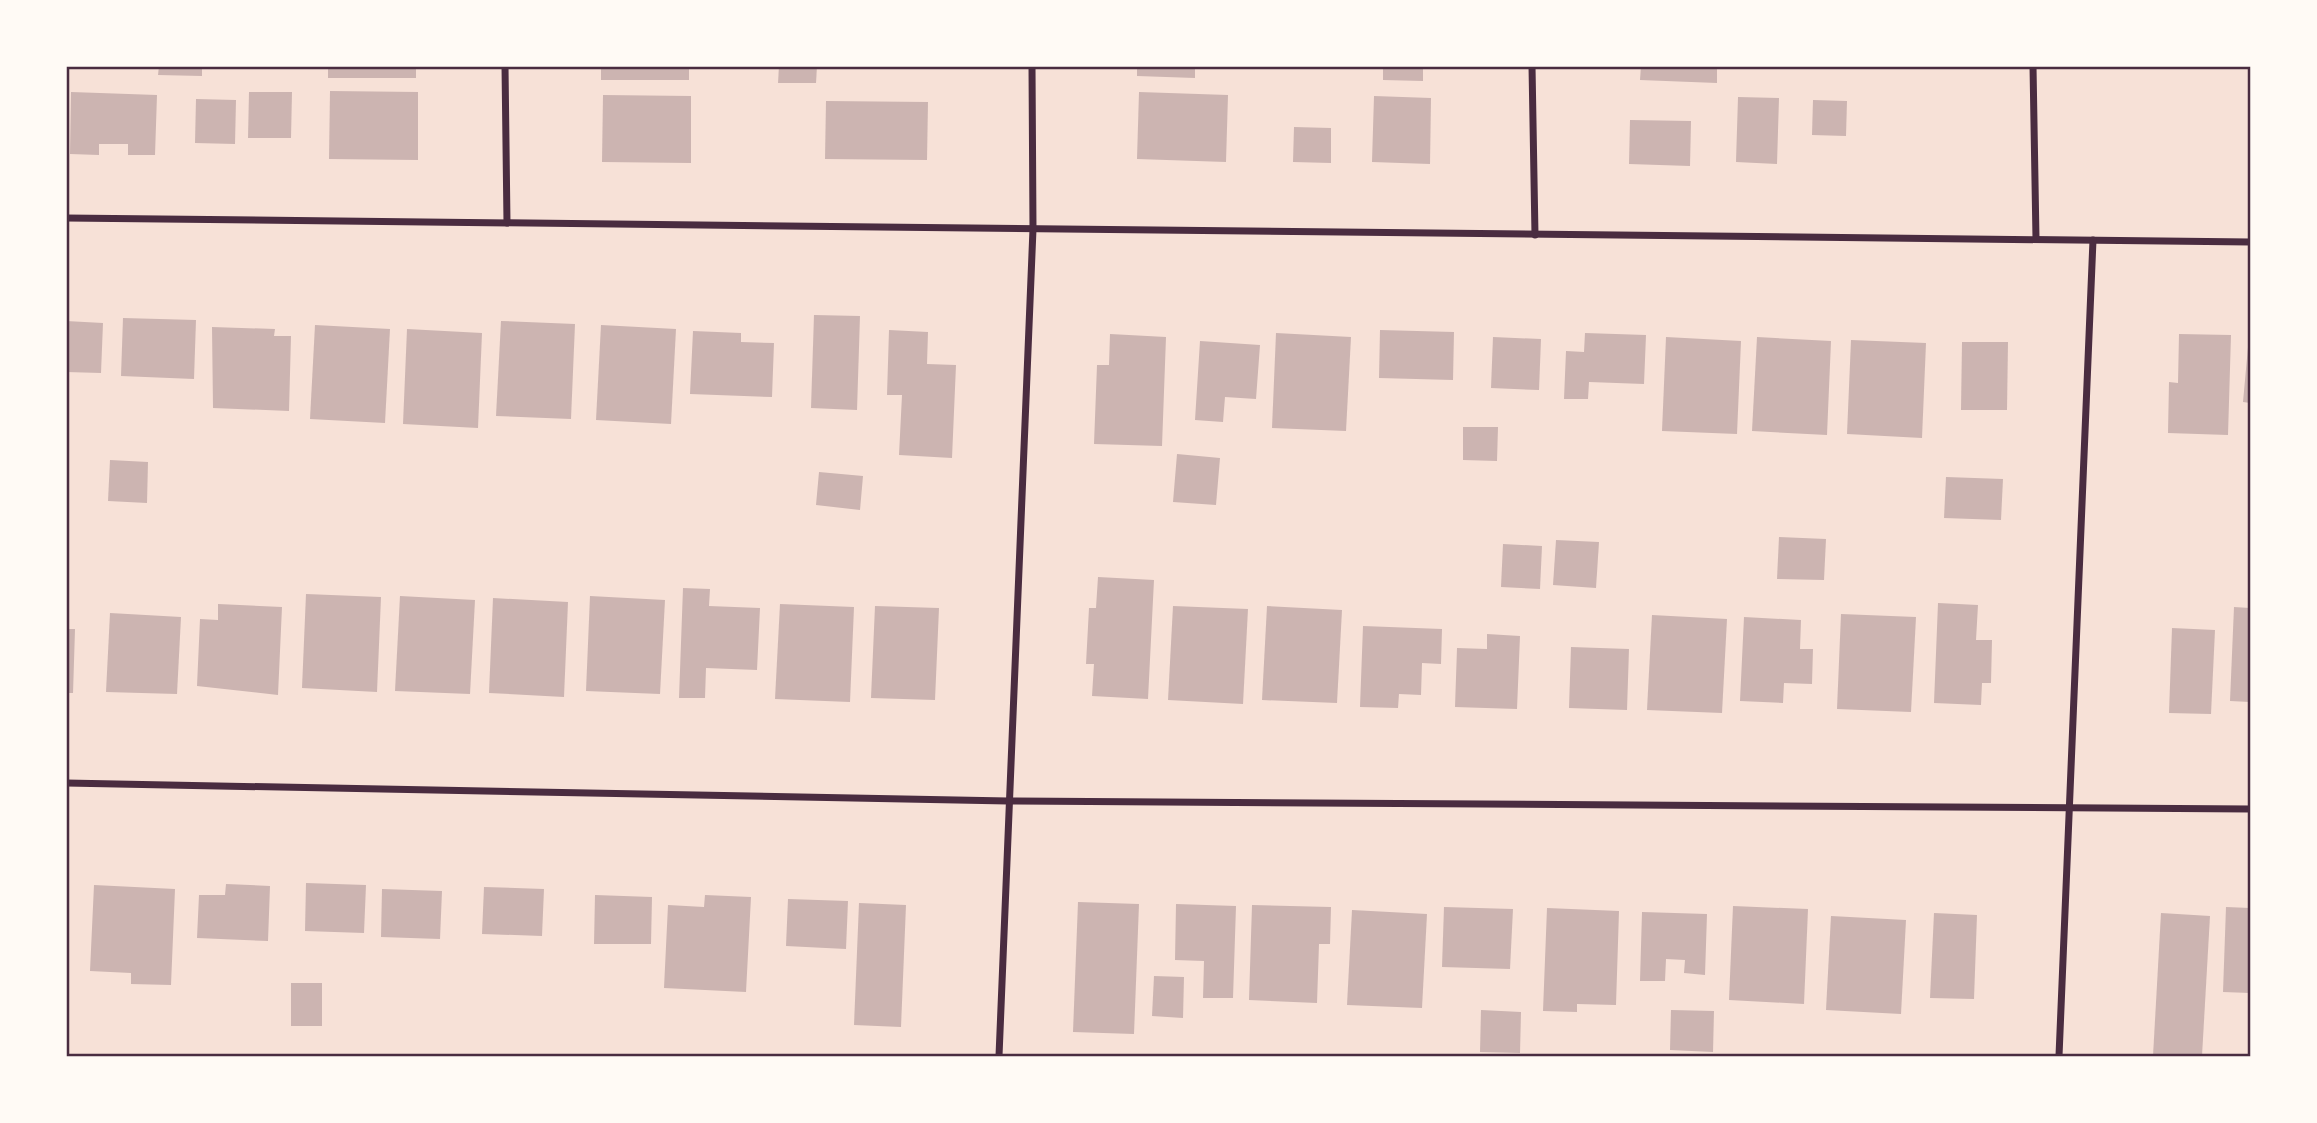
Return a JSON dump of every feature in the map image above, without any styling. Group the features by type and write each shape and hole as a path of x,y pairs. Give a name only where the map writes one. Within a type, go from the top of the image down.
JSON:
{"street":[{"path":"505,66 507,223"},
{"path":"999,1056 1033,229 1031,66"},
{"path":"1532,66 1535,234"},
{"path":"2033,66 2036,239"},
{"path":"66,218 2250,242"},
{"path":"2059,1056 2093,240"},
{"path":"66,783 1008,801 2250,809"}],"building":[{"path":"159,66 202,66 202,76 158,75"},
{"path":"328,66 416,66 416,78 328,78"},
{"path":"601,66 689,66 689,80 601,80"},
{"path":"779,66 817,66 816,83 778,83"},
{"path":"1137,66 1195,66 1195,78 1137,76"},
{"path":"1349,66 1423,66 1423,81 1383,80 1383,69"},
{"path":"1641,66 1717,66 1717,83 1640,80"},
{"path":"330,91 418,92 418,160 329,159"},
{"path":"71,92 157,95 155,155 128,155 128,144 99,144 99,155 70,154"},
{"path":"249,92 292,92 291,138 248,138"},
{"path":"1139,92 1228,95 1226,162 1137,159"},
{"path":"603,95 691,96 691,163 602,162"},
{"path":"1374,96 1431,98 1430,164 1372,162"},
{"path":"1738,97 1779,98 1777,164 1736,162"},
{"path":"196,99 236,100 235,144 195,143"},
{"path":"1813,100 1847,101 1846,136 1812,135"},
{"path":"826,101 928,102 927,160 825,159"},
{"path":"1630,120 1691,121 1690,166 1629,164"},
{"path":"1294,127 1331,128 1331,163 1293,162"},
{"path":"814,315 860,316 857,410 811,408"},
{"path":"123,318 196,320 194,379 121,376"},
{"path":"66,321 103,323 101,373 66,372"},
{"path":"501,321 575,324 571,419 496,416"},
{"path":"315,325 390,329 385,423 310,419"},
{"path":"601,325 676,329 671,424 596,420"},
{"path":"212,327 275,329 274,336 291,336 289,411 213,408"},
{"path":"407,329 482,333 478,428 403,424"},
{"path":"889,330 928,332 927,364 956,365 952,458 899,455 902,395 887,395"},
{"path":"1380,330 1454,332 1453,380 1379,378"},
{"path":"693,331 741,333 741,342 774,343 772,397 690,394"},
{"path":"1276,333 1351,337 1346,431 1272,428"},
{"path":"1585,333 1646,335 1644,384 1589,382 1588,399 1564,399 1566,351 1584,352"},
{"path":"1110,334 1166,337 1162,446 1094,444 1097,365 1109,365"},
{"path":"2179,334 2231,335 2228,435 2168,433 2169,382 2178,383"},
{"path":"2250,336 2250,403 2243,402"},
{"path":"1493,337 1541,339 1539,390 1491,388"},
{"path":"1666,337 1741,341 1737,434 1662,431"},
{"path":"1757,337 1831,341 1827,435 1752,431"},
{"path":"1851,340 1926,343 1922,438 1847,434"},
{"path":"1200,341 1260,345 1256,399 1225,397 1223,422 1195,420"},
{"path":"1962,342 2008,342 2007,410 1961,410"},
{"path":"1463,427 1498,427 1497,461 1463,460"},
{"path":"1177,454 1220,458 1216,505 1173,502"},
{"path":"110,460 148,462 147,503 108,501"},
{"path":"819,472 863,476 860,510 816,505"},
{"path":"1946,477 2003,479 2001,520 1944,518"},
{"path":"1779,537 1826,539 1824,580 1777,579"},
{"path":"1556,540 1599,542 1596,588 1553,585"},
{"path":"1503,544 1542,546 1540,589 1501,587"},
{"path":"1098,577 1154,580 1148,699 1092,696 1094,664 1086,664 1089,608 1096,608"},
{"path":"683,588 710,589 709,606 760,608 757,670 706,668 705,698 679,698"},
{"path":"306,594 381,597 377,692 302,688"},
{"path":"400,596 475,600 470,694 395,691"},
{"path":"590,596 665,600 660,694 586,691"},
{"path":"493,598 568,602 564,697 489,693"},
{"path":"1938,603 1978,605 1976,640 1992,640 1991,683 1982,683 1981,705 1934,703"},
{"path":"218,604 282,607 278,695 197,686 200,619 218,620"},
{"path":"780,604 854,607 850,702 775,699"},
{"path":"875,606 939,608 935,700 871,698"},
{"path":"1173,606 1248,609 1243,704 1168,700"},
{"path":"1267,606 1342,610 1337,703 1262,700"},
{"path":"2234,607 2250,608 2250,702 2230,701"},
{"path":"110,613 181,617 177,694 106,692"},
{"path":"1841,614 1916,617 1911,712 1837,709"},
{"path":"1652,615 1727,619 1722,713 1647,710"},
{"path":"1744,617 1801,620 1800,649 1813,649 1812,684 1784,683 1783,703 1740,701"},
{"path":"1363,626 1442,629 1441,664 1422,663 1421,695 1399,694 1398,708 1360,707"},
{"path":"2172,628 2215,630 2211,714 2169,713"},
{"path":"66,629 75,629 73,693 66,693"},
{"path":"1487,634 1520,636 1517,709 1455,707 1457,648 1487,649"},
{"path":"1571,647 1629,649 1627,710 1569,708"},
{"path":"306,883 366,885 364,933 305,931"},
{"path":"226,884 270,886 268,941 197,938 199,895 225,895"},
{"path":"94,885 175,889 171,985 131,984 131,973 90,971"},
{"path":"484,887 544,889 542,936 482,934"},
{"path":"382,889 442,891 440,939 381,937"},
{"path":"595,895 652,897 651,944 594,944"},
{"path":"705,895 751,897 746,992 664,988 668,905 704,907"},
{"path":"788,899 848,901 846,949 786,946"},
{"path":"1078,902 1139,904 1134,1034 1073,1032"},
{"path":"859,903 906,905 901,1027 854,1025"},
{"path":"1176,904 1236,906 1233,998 1203,998 1204,961 1175,960"},
{"path":"1252,905 1331,907 1330,944 1319,944 1317,1003 1249,1000"},
{"path":"1733,906 1808,909 1804,1004 1729,1000"},
{"path":"1444,907 1513,909 1510,969 1442,967"},
{"path":"2226,907 2250,908 2250,993 2223,992"},
{"path":"1547,908 1619,911 1616,1005 1577,1004 1577,1012 1543,1011"},
{"path":"1352,910 1427,914 1422,1008 1347,1005"},
{"path":"1642,912 1707,914 1705,975 1684,973 1685,960 1666,959 1665,981 1640,981"},
{"path":"1934,913 1977,915 1974,999 1930,998"},
{"path":"2161,913 2210,916 2202,1056 2153,1056"},
{"path":"1831,916 1906,920 1901,1014 1826,1010"},
{"path":"1154,976 1184,977 1183,1018 1152,1016"},
{"path":"291,983 322,983 322,1026 291,1026"},
{"path":"1481,1010 1521,1012 1520,1053 1480,1052"},
{"path":"1671,1010 1714,1011 1713,1052 1670,1050"}]}
